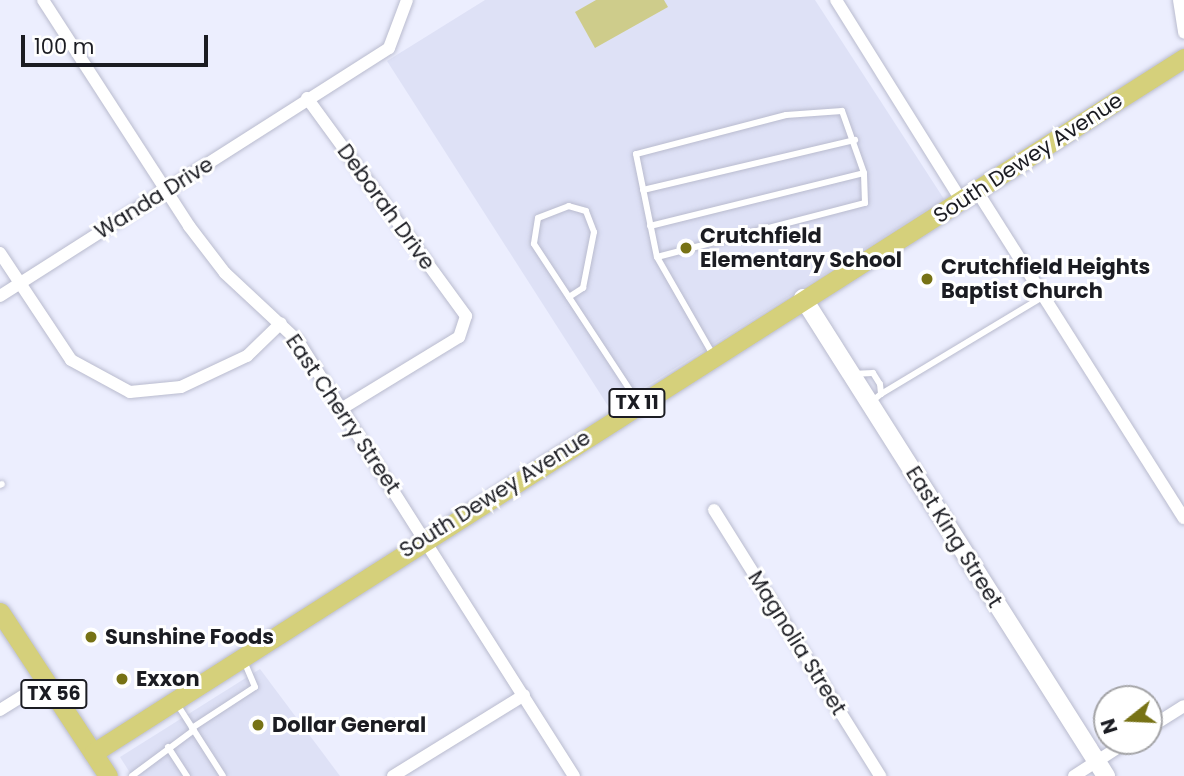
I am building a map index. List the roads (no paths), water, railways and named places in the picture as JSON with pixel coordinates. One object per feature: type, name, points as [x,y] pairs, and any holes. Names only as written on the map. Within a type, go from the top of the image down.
[{"type":"main road","name":"South Dewey Avenue","points":[[93,753],[424,538],[1184,58]]},
{"type":"main road","name":"TX 56","points":[[0,612],[108,776]]},
{"type":"street","name":"East Cherry Street","points":[[43,0],[167,191],[225,273],[281,323],[341,409],[574,776]]},
{"type":"street","name":"Wanda Drive","points":[[0,296],[389,48],[407,0]]},
{"type":"street","points":[[836,0],[969,196],[1044,296],[1184,518]]},
{"type":"street","points":[[1179,0],[1184,33]]},
{"type":"street","name":"Deborah Drive","points":[[307,98],[466,316],[459,337],[341,409]]},
{"type":"street","points":[[0,253],[71,360],[130,392],[181,387],[247,356],[281,323]]},
{"type":"street","name":"East King Street","points":[[803,298],[851,374],[875,399],[1101,768]]},
{"type":"street","name":"Magnolia Street","points":[[714,510],[880,776]]},
{"type":"street","points":[[0,710],[45,682]]},
{"type":"street","points":[[393,776],[524,695]]},
{"type":"street","points":[[1163,720],[1183,709]]},
{"type":"street","points":[[1074,776],[1101,768],[1114,755]]},
{"type":"lane","points":[[657,257],[865,203],[864,173],[855,140],[842,111],[786,115],[635,155],[657,257],[713,355]]},
{"type":"lane","points":[[643,190],[855,140]]},
{"type":"lane","points":[[650,226],[864,173]]},
{"type":"lane","points":[[569,297],[583,288],[593,222],[577,207],[544,212],[533,225],[534,244],[638,402]]},
{"type":"lane","points":[[875,399],[1044,296]]},
{"type":"lane","points":[[132,776],[168,747],[255,687],[242,657]]},
{"type":"lane","points":[[174,700],[223,776]]},
{"type":"lane","points":[[168,747],[187,776]]},
{"type":"lane","points":[[145,768],[151,776]]},
{"type":"place","name":"Crutchfield Elementary School","points":[[686,248]]},
{"type":"place","name":"Crutchfield Heights Baptist Church","points":[[927,279]]},
{"type":"place","name":"Sunshine Foods","points":[[91,637]]},
{"type":"place","name":"Exxon","points":[[122,679]]},
{"type":"place","name":"Dollar General","points":[[258,725]]}]
